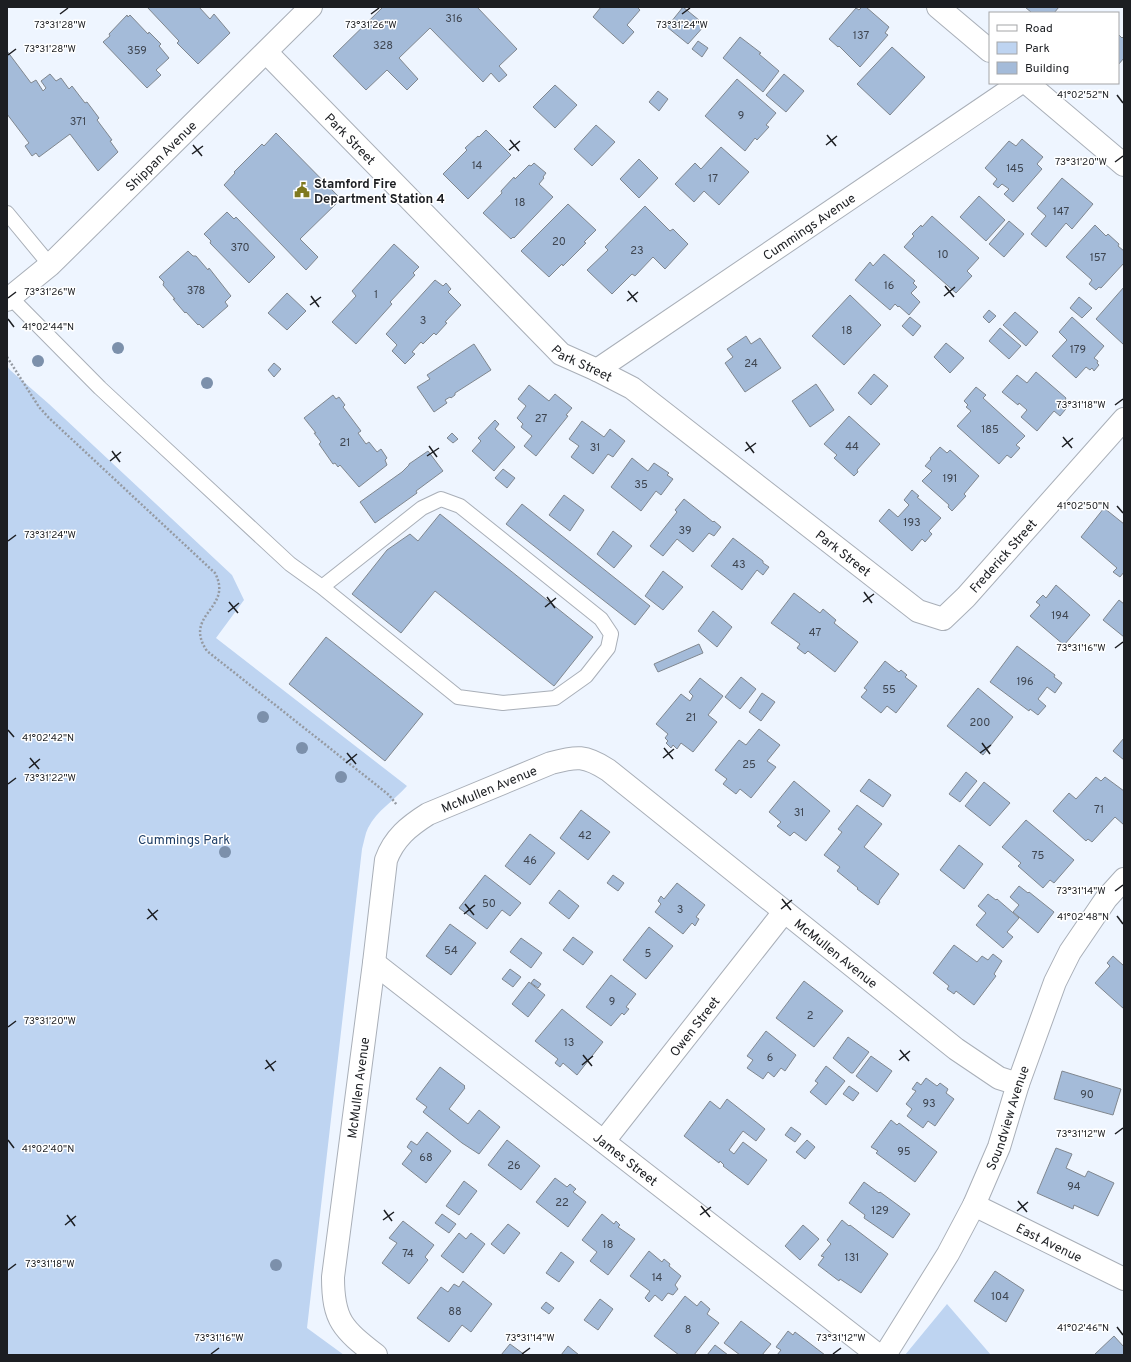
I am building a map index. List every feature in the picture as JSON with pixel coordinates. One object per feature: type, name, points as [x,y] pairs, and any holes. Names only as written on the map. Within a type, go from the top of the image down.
[{"type":"street","name":"Shippan Avenue","points":[[9,299],[50,265],[311,7]]},
{"type":"street","points":[[938,7],[989,50]]},
{"type":"street","name":"Park Street","points":[[266,52],[561,354],[598,370],[632,388],[918,611],[943,619]]},
{"type":"street","name":"Cummings Avenue","points":[[598,370],[1019,84]]},
{"type":"street","points":[[1028,84],[1124,165]]},
{"type":"street","name":"Frederick Street","points":[[943,619],[966,597],[1124,419]]},
{"type":"street","name":"McMullen Avenue","points":[[376,1355],[358,1341],[344,1327],[336,1312],[333,1297],[333,1277],[386,860],[390,849],[400,835],[428,814],[551,763],[567,758],[581,758],[594,761],[608,770],[956,1048],[999,1078],[1018,1084]]},
{"type":"street","name":"Soundview Avenue","points":[[885,1355],[948,1254],[974,1205],[999,1147],[1018,1084],[1055,982],[1070,952],[1106,899],[1124,879]]},
{"type":"street","name":"Owen Street","points":[[604,1141],[784,912]]},
{"type":"street","name":"James Street","points":[[374,963],[878,1355]]},
{"type":"street","name":"East Avenue","points":[[974,1205],[1124,1279]]},
{"type":"lane","points":[[7,212],[50,265]]},
{"type":"lane","points":[[9,299],[100,388],[290,564],[322,587],[458,697],[504,703],[555,698],[586,676],[608,648],[611,634],[601,619],[467,510],[441,499],[422,508],[322,587]]},
{"type":"path","points":[[7,357],[39,407],[49,418],[215,572],[220,582],[219,595],[213,606],[203,618],[199,629],[200,640],[207,651],[389,795],[413,824]]},
{"type":"green space","name":"Cummings Park","points":[[7,366],[232,575],[244,600],[216,638],[407,786],[376,816],[367,830],[362,849],[307,1328],[344,1355],[7,1355]]},
{"type":"green space","points":[[947,1304],[991,1355],[905,1355]]},
{"type":"building","points":[[147,7],[199,7],[210,19],[214,14],[230,33],[198,64],[177,43],[179,41]]},
{"type":"building","points":[[383,7],[477,7],[517,49],[499,66],[507,75],[499,82],[491,73],[483,82],[430,28],[399,58],[418,79],[407,90],[387,70],[366,90],[333,56]]},
{"type":"building","points":[[601,7],[637,7],[640,10],[627,25],[634,32],[623,44],[593,17]]},
{"type":"building","points":[[683,7],[705,25],[688,44],[667,27]]},
{"type":"building","points":[[862,7],[866,7],[889,27],[885,33],[888,35],[860,67],[839,46],[838,47],[829,39],[856,8],[859,10]]},
{"type":"building","points":[[1025,7],[1059,7],[1055,12],[1031,12]]},
{"type":"building","points":[[127,15],[128,17],[130,15],[148,34],[149,32],[161,44],[159,46],[169,58],[156,70],[161,75],[147,88],[103,42],[110,36],[109,34]]},
{"type":"building","points":[[1119,35],[1122,38],[1124,36],[1124,58],[1119,64]]},
{"type":"building","points":[[740,37],[761,53],[759,54],[779,71],[763,92],[723,58]]},
{"type":"building","points":[[698,41],[708,48],[702,57],[692,49]]},
{"type":"building","points":[[892,47],[925,77],[890,115],[857,84]]},
{"type":"building","points":[[7,51],[31,83],[36,80],[43,91],[46,88],[41,81],[50,74],[56,81],[61,78],[69,89],[72,86],[85,103],[87,102],[99,118],[97,120],[112,140],[110,141],[118,152],[98,171],[70,134],[39,157],[36,153],[32,156],[25,146],[29,143],[7,114]]},
{"type":"building","points":[[784,74],[804,91],[786,112],[766,95]]},
{"type":"building","points":[[737,79],[776,113],[766,125],[769,127],[757,140],[755,138],[745,151],[705,116]]},
{"type":"building","points":[[555,85],[577,105],[555,128],[533,107]]},
{"type":"building","points":[[658,91],[668,99],[659,111],[649,102]]},
{"type":"building","points":[[596,125],[615,142],[592,166],[574,149]]},
{"type":"building","points":[[486,130],[511,155],[468,199],[443,174],[467,150],[465,148]]},
{"type":"building","points":[[276,133],[341,199],[300,239],[318,257],[306,270],[224,185],[235,173],[234,172],[262,144],[264,146]]},
{"type":"building","points":[[1022,139],[1043,157],[1037,164],[1042,169],[1013,202],[1004,194],[1009,189],[1002,184],[998,188],[993,184],[997,179],[985,168],[1009,141],[1016,146]]},
{"type":"building","points":[[721,147],[749,172],[719,205],[704,191],[694,202],[675,184],[695,163],[701,169]]},
{"type":"building","points":[[639,159],[658,178],[639,198],[620,179]]},
{"type":"building","points":[[534,163],[546,173],[539,184],[553,197],[514,238],[513,237],[511,239],[483,213],[502,193],[501,191],[514,177],[515,179],[529,165],[531,166]]},
{"type":"building","points":[[1062,178],[1093,204],[1072,229],[1066,223],[1046,247],[1031,234],[1046,216],[1037,208]]},
{"type":"building","points":[[979,196],[1005,220],[986,241],[960,217]]},
{"type":"building","points":[[568,204],[596,230],[584,242],[586,243],[563,266],[562,264],[549,277],[521,251]]},
{"type":"building","points":[[645,206],[670,231],[673,229],[688,244],[665,269],[653,257],[635,276],[632,274],[612,294],[587,270],[608,250],[605,247]]},
{"type":"building","points":[[227,212],[234,219],[236,217],[275,257],[249,283],[210,243],[211,241],[204,234]]},
{"type":"building","points":[[932,216],[979,258],[967,271],[972,276],[956,293],[904,247],[914,236],[912,234],[921,225],[922,227]]},
{"type":"building","points":[[1009,221],[1024,234],[1004,257],[989,244]]},
{"type":"building","points":[[1095,225],[1106,236],[1108,234],[1124,251],[1124,263],[1101,288],[1099,287],[1096,290],[1089,284],[1092,280],[1066,257]]},
{"type":"building","points":[[394,244],[419,267],[413,273],[415,275],[390,302],[392,304],[356,344],[332,322],[356,296],[352,291]]},
{"type":"building","points":[[188,251],[193,256],[196,256],[208,270],[209,268],[231,296],[225,302],[228,306],[203,328],[199,324],[198,325],[186,312],[185,313],[173,299],[175,299],[163,285],[164,282],[159,277]]},
{"type":"building","points":[[884,254],[915,281],[913,283],[917,287],[911,293],[920,302],[909,315],[895,304],[890,310],[855,280],[870,262],[873,266]]},
{"type":"building","points":[[435,280],[443,286],[446,283],[451,289],[448,292],[461,305],[445,322],[447,323],[436,335],[434,333],[423,344],[421,342],[412,352],[415,354],[405,364],[392,351],[397,345],[386,334]]},
{"type":"building","points":[[1124,287],[1124,345],[1096,319]]},
{"type":"building","points":[[287,293],[306,311],[287,330],[268,313]]},
{"type":"building","points":[[850,295],[881,325],[844,365],[812,336]]},
{"type":"building","points":[[1079,297],[1092,308],[1082,318],[1070,308]]},
{"type":"building","points":[[989,310],[996,316],[989,323],[983,317]]},
{"type":"building","points":[[1015,312],[1038,332],[1026,346],[1003,325]]},
{"type":"building","points":[[910,317],[921,326],[913,336],[902,326]]},
{"type":"building","points":[[1072,317],[1104,346],[1094,358],[1098,361],[1097,363],[1099,365],[1094,371],[1092,368],[1090,370],[1086,367],[1076,378],[1052,356],[1067,340],[1059,332]]},
{"type":"building","points":[[1000,328],[1021,346],[1009,359],[989,341]]},
{"type":"building","points":[[746,336],[751,344],[760,338],[781,368],[745,392],[725,363],[733,357],[727,349]]},
{"type":"building","points":[[946,343],[964,358],[950,373],[934,357]]},
{"type":"building","points":[[474,344],[491,370],[455,393],[455,395],[451,398],[450,397],[445,400],[447,403],[434,412],[417,387],[430,379],[427,375]]},
{"type":"building","points":[[274,363],[281,369],[274,377],[268,370]]},
{"type":"building","points":[[1036,372],[1066,398],[1065,400],[1070,404],[1060,416],[1054,411],[1037,431],[1021,417],[1027,410],[1019,403],[1018,405],[1002,392],[1017,375],[1027,383]]},
{"type":"building","points":[[874,374],[888,386],[871,405],[858,393]]},
{"type":"building","points":[[816,384],[834,410],[810,427],[792,401]]},
{"type":"building","points":[[529,385],[549,401],[555,394],[572,408],[566,415],[568,416],[536,456],[524,446],[532,436],[521,427],[523,424],[517,418],[526,406],[518,399]]},
{"type":"building","points":[[976,387],[986,395],[983,398],[1025,436],[1016,445],[1020,448],[1011,458],[1007,455],[999,464],[957,426],[971,411],[966,407],[968,405],[964,401]]},
{"type":"building","points":[[333,395],[336,399],[339,397],[345,405],[343,407],[361,431],[358,433],[366,444],[369,442],[377,452],[381,449],[387,458],[385,460],[387,465],[359,487],[340,465],[338,467],[335,463],[333,464],[319,444],[321,442],[314,433],[316,433],[304,418]]},
{"type":"building","points":[[849,416],[880,444],[857,470],[858,472],[854,476],[834,458],[837,455],[824,444]]},
{"type":"building","points":[[495,420],[499,424],[495,429],[515,447],[494,471],[472,451],[481,441],[478,438]]},
{"type":"building","points":[[582,421],[604,437],[610,429],[625,441],[613,457],[608,454],[593,474],[571,457],[579,446],[569,439]]},
{"type":"building","points":[[452,433],[458,439],[453,443],[447,438]]},
{"type":"building","points":[[940,447],[947,453],[950,450],[979,476],[964,494],[966,496],[952,511],[948,507],[949,505],[922,481],[932,471],[925,466]]},
{"type":"building","points":[[428,451],[443,471],[416,491],[417,493],[375,523],[360,502]]},
{"type":"building","points":[[632,458],[648,471],[654,463],[669,473],[667,475],[673,479],[661,495],[656,491],[641,511],[611,487]]},
{"type":"building","points":[[503,469],[515,478],[507,488],[495,478]]},
{"type":"building","points":[[912,490],[919,496],[917,497],[941,518],[929,531],[932,534],[925,542],[922,539],[912,551],[879,521],[889,509],[898,517],[909,505],[904,500]]},
{"type":"building","points":[[564,495],[584,510],[570,531],[549,515]]},
{"type":"building","points":[[684,499],[721,527],[714,536],[709,533],[693,552],[677,539],[663,556],[650,546],[677,512],[675,510]]},
{"type":"building","points":[[522,504],[650,606],[635,625],[506,524]]},
{"type":"building","points":[[1104,508],[1124,524],[1124,572],[1120,577],[1113,572],[1117,568],[1081,537]]},
{"type":"building","points":[[440,514],[593,637],[554,686],[435,591],[401,633],[352,594],[387,550],[410,534],[418,541]]},
{"type":"building","points":[[613,531],[632,546],[614,568],[597,554]]},
{"type":"building","points":[[733,538],[769,567],[763,575],[757,570],[742,590],[711,566]]},
{"type":"building","points":[[663,571],[683,587],[663,610],[645,596]]},
{"type":"building","points":[[1056,585],[1090,615],[1064,645],[1030,616],[1040,605],[1036,602],[1043,595],[1046,598]]},
{"type":"building","points":[[794,593],[820,613],[823,609],[836,620],[834,623],[858,642],[835,672],[808,651],[805,654],[797,648],[800,644],[771,623]]},
{"type":"building","points":[[1119,600],[1124,604],[1124,637],[1103,620]]},
{"type":"building","points":[[713,611],[732,627],[717,647],[698,631]]},
{"type":"building","points":[[326,637],[423,714],[385,761],[289,684]]},
{"type":"building","points":[[699,644],[703,653],[658,672],[654,664]]},
{"type":"building","points":[[1017,646],[1055,675],[1054,677],[1062,683],[1055,693],[1047,687],[1038,699],[1046,706],[1038,715],[1030,709],[1029,711],[990,682]]},
{"type":"building","points":[[885,661],[899,672],[901,670],[907,675],[905,677],[917,686],[896,713],[887,706],[881,713],[861,697],[867,690],[864,688]]},
{"type":"building","points":[[741,677],[756,689],[740,709],[725,697]]},
{"type":"building","points":[[700,678],[723,696],[708,715],[717,722],[693,752],[681,743],[677,749],[673,745],[671,748],[666,743],[668,741],[665,738],[668,734],[656,724],[681,694],[690,701],[693,696],[689,692]]},
{"type":"building","points":[[978,688],[1013,717],[983,755],[947,726]]},
{"type":"building","points":[[762,693],[775,702],[761,721],[749,712]]},
{"type":"building","points":[[759,729],[780,745],[767,761],[776,767],[751,798],[740,789],[736,794],[723,784],[727,779],[715,770],[739,740],[746,745]]},
{"type":"building","points":[[1124,738],[1124,760],[1113,751]]},
{"type":"building","points":[[966,772],[977,781],[960,802],[949,794]]},
{"type":"building","points":[[1096,777],[1101,781],[1105,777],[1124,791],[1124,825],[1115,817],[1092,842],[1088,839],[1086,841],[1053,811],[1069,793],[1076,799]]},
{"type":"building","points":[[869,779],[891,795],[883,807],[860,791]]},
{"type":"building","points":[[794,781],[830,811],[806,841],[794,832],[790,836],[777,826],[781,822],[769,812]]},
{"type":"building","points":[[984,782],[1010,803],[990,826],[965,806]]},
{"type":"building","points":[[857,805],[882,824],[864,847],[899,874],[879,901],[880,902],[878,905],[837,871],[840,867],[824,855],[842,832],[838,829]]},
{"type":"building","points":[[581,810],[610,832],[588,860],[560,838]]},
{"type":"building","points":[[1026,820],[1074,860],[1054,883],[1050,880],[1043,888],[1018,866],[1021,863],[1002,847]]},
{"type":"building","points":[[530,834],[555,853],[530,885],[505,866]]},
{"type":"building","points":[[959,845],[983,864],[964,889],[940,870]]},
{"type":"building","points":[[485,875],[521,903],[510,916],[502,910],[487,929],[459,908]]},
{"type":"building","points":[[613,875],[624,883],[618,891],[607,883]]},
{"type":"building","points":[[677,883],[705,905],[696,917],[699,919],[695,926],[692,923],[683,934],[655,912],[661,904],[658,901],[661,896],[664,899]]},
{"type":"building","points":[[1019,886],[1054,912],[1038,933],[1013,912],[1019,905],[1010,897]]},
{"type":"building","points":[[559,890],[579,906],[569,919],[549,903]]},
{"type":"building","points":[[988,894],[996,900],[997,899],[1019,918],[1007,932],[1013,937],[1003,948],[976,925],[986,913],[978,906]]},
{"type":"building","points":[[450,924],[476,943],[451,975],[426,956]]},
{"type":"building","points":[[649,927],[673,946],[646,979],[623,960]]},
{"type":"building","points":[[573,937],[593,952],[583,965],[563,950]]},
{"type":"building","points":[[521,938],[542,953],[531,968],[510,952]]},
{"type":"building","points":[[954,945],[977,962],[982,956],[988,960],[993,954],[1002,961],[994,974],[996,976],[974,1005],[956,991],[954,994],[947,989],[949,986],[933,973]]},
{"type":"building","points":[[1113,956],[1124,966],[1124,1009],[1095,983],[1110,966],[1107,963]]},
{"type":"building","points":[[510,969],[521,977],[513,987],[502,979]]},
{"type":"building","points":[[611,975],[636,994],[626,1007],[629,1009],[624,1015],[622,1013],[611,1026],[586,1007]]},
{"type":"building","points":[[534,979],[541,984],[538,988],[531,983]]},
{"type":"building","points":[[804,981],[843,1011],[814,1047],[776,1018]]},
{"type":"building","points":[[529,982],[545,995],[528,1017],[512,1004]]},
{"type":"building","points":[[562,1009],[603,1042],[577,1075],[563,1063],[560,1067],[555,1063],[558,1059],[535,1041]]},
{"type":"building","points":[[766,1031],[796,1055],[785,1071],[781,1068],[774,1077],[768,1072],[763,1079],[747,1068],[753,1060],[747,1056]]},
{"type":"building","points":[[848,1037],[869,1052],[853,1073],[833,1058]]},
{"type":"building","points":[[871,1056],[892,1071],[877,1092],[856,1076]]},
{"type":"building","points":[[826,1066],[845,1081],[826,1105],[810,1092],[818,1083],[815,1081]]},
{"type":"building","points":[[440,1067],[465,1086],[449,1109],[468,1124],[479,1110],[500,1127],[479,1154],[462,1143],[423,1112],[427,1107],[416,1099]]},
{"type":"building","points":[[1062,1071],[1121,1089],[1113,1115],[1054,1099]]},
{"type":"building","points":[[926,1078],[937,1086],[940,1083],[948,1089],[946,1093],[954,1099],[935,1126],[928,1121],[923,1128],[907,1116],[912,1109],[906,1104],[916,1091],[912,1089],[917,1082],[921,1085]]},
{"type":"building","points":[[849,1086],[859,1093],[853,1101],[843,1094]]},
{"type":"building","points":[[727,1099],[765,1129],[756,1141],[743,1131],[729,1150],[734,1154],[743,1142],[767,1160],[748,1185],[723,1166],[724,1165],[720,1161],[719,1163],[684,1136],[710,1101],[720,1109]]},
{"type":"building","points":[[891,1120],[897,1125],[899,1123],[937,1152],[915,1182],[876,1153],[878,1151],[871,1147]]},
{"type":"building","points":[[791,1127],[801,1134],[795,1142],[785,1135]]},
{"type":"building","points":[[427,1132],[451,1151],[426,1183],[402,1164],[412,1151],[407,1147],[411,1141],[417,1145]]},
{"type":"building","points":[[507,1140],[540,1166],[521,1190],[488,1165]]},
{"type":"building","points":[[807,1140],[815,1147],[805,1159],[796,1152]]},
{"type":"building","points":[[1056,1148],[1072,1154],[1066,1168],[1085,1177],[1088,1171],[1114,1183],[1098,1216],[1074,1205],[1073,1209],[1037,1193]]},
{"type":"building","points":[[555,1178],[567,1187],[570,1184],[576,1189],[573,1192],[586,1202],[568,1227],[536,1202]]},
{"type":"building","points":[[464,1181],[477,1191],[459,1215],[446,1206]]},
{"type":"building","points":[[864,1182],[910,1214],[893,1238],[864,1218],[865,1215],[849,1203]]},
{"type":"building","points":[[442,1214],[456,1224],[449,1233],[435,1223]]},
{"type":"building","points":[[602,1214],[614,1224],[616,1221],[620,1225],[618,1227],[635,1239],[608,1275],[590,1261],[597,1252],[582,1240]]},
{"type":"building","points":[[842,1220],[888,1254],[861,1293],[840,1279],[839,1281],[818,1265],[824,1257],[821,1256],[831,1244],[827,1240]]},
{"type":"building","points":[[403,1221],[434,1245],[425,1257],[428,1260],[409,1284],[382,1263],[397,1243],[389,1238]]},
{"type":"building","points":[[508,1224],[520,1233],[504,1254],[491,1244]]},
{"type":"building","points":[[803,1225],[819,1239],[800,1260],[785,1246]]},
{"type":"building","points":[[459,1233],[466,1239],[471,1233],[485,1244],[463,1273],[441,1256]]},
{"type":"building","points":[[649,1251],[662,1262],[664,1259],[670,1264],[669,1266],[681,1276],[675,1285],[678,1289],[673,1295],[668,1293],[662,1301],[655,1295],[649,1302],[645,1298],[650,1291],[630,1276]]},
{"type":"building","points":[[561,1252],[574,1262],[559,1282],[546,1273]]},
{"type":"building","points":[[995,1271],[1024,1290],[1006,1322],[974,1301]]},
{"type":"building","points":[[463,1281],[492,1304],[471,1332],[462,1325],[449,1342],[417,1318],[441,1287],[448,1292],[454,1284],[459,1287]]},
{"type":"building","points":[[685,1296],[697,1306],[701,1301],[710,1309],[707,1314],[719,1323],[694,1355],[679,1355],[654,1336]]},
{"type":"building","points":[[600,1299],[613,1309],[598,1330],[584,1320]]},
{"type":"building","points":[[546,1302],[554,1308],[549,1314],[541,1308]]},
{"type":"building","points":[[741,1321],[771,1344],[762,1355],[740,1355],[724,1343]]},
{"type":"building","points":[[788,1331],[793,1335],[795,1332],[825,1355],[777,1355],[781,1350],[776,1347]]},
{"type":"building","points":[[1114,1336],[1124,1347],[1124,1355],[1094,1355]]},
{"type":"building","points":[[510,1344],[525,1355],[501,1355]]},
{"type":"building","points":[[715,1345],[728,1355],[707,1355]]},
{"type":"building","points":[[568,1346],[579,1355],[561,1355]]},
{"type":"place","name":"Stamford Fire Department Station 4","points":[[302,190]]}]
